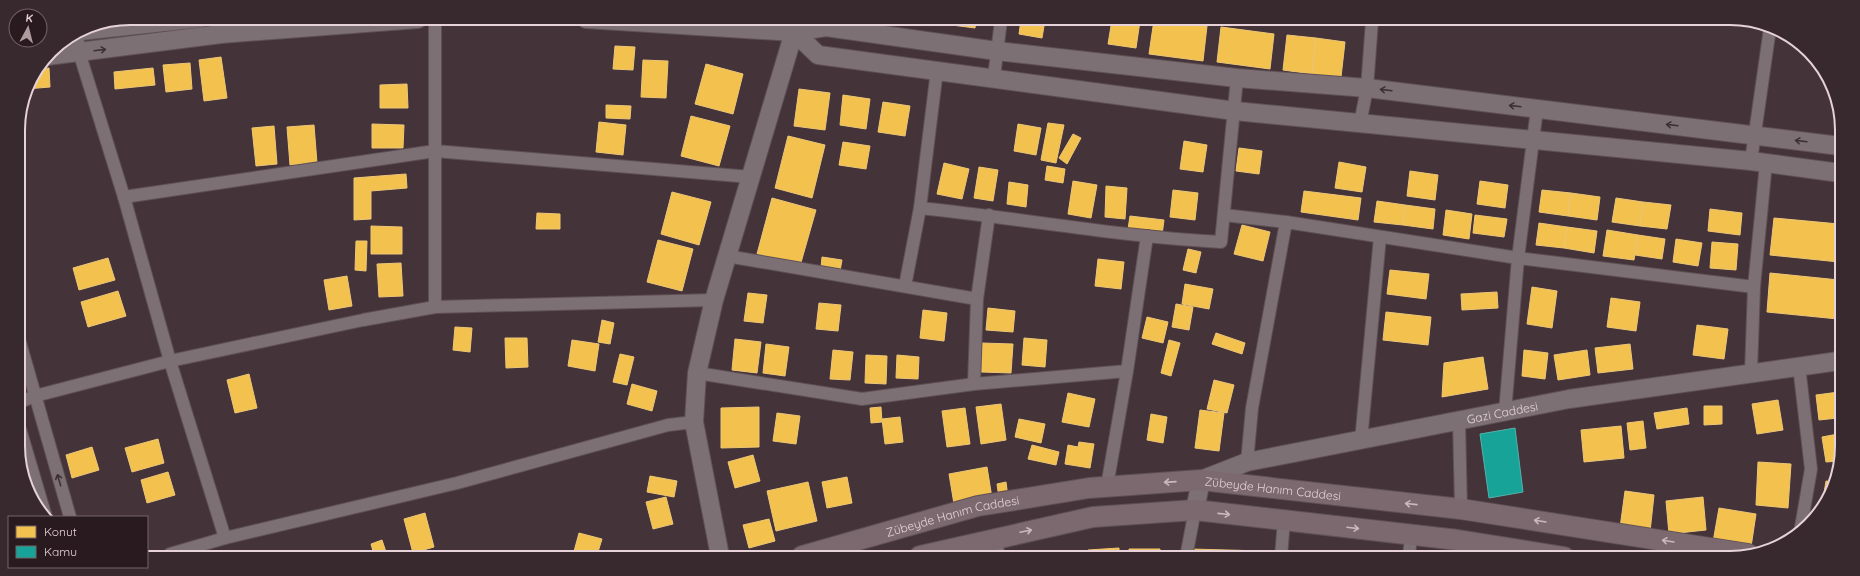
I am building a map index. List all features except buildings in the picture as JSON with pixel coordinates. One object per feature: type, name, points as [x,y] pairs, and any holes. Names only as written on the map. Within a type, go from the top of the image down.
[{"type":"main road","name":"Zübeyde Hanım Caddesi","points":[[820,551],[978,506],[1089,488],[1201,480],[1461,509],[1729,551]]},
{"type":"main road","points":[[963,551],[997,547],[1093,517],[1195,510],[1458,540],[1523,551]]},
{"type":"street","points":[[106,28],[136,25]]},
{"type":"street","points":[[57,55],[221,34],[339,25]]},
{"type":"street","points":[[435,25],[435,308]]},
{"type":"street","points":[[768,25],[826,27],[997,51],[1237,78],[1367,88],[1835,145]]},
{"type":"street","points":[[994,77],[1000,25]]},
{"type":"street","points":[[1360,124],[1367,88],[1372,25]]},
{"type":"street","points":[[796,26],[818,55],[994,77],[1235,111],[1759,162],[1835,172]]},
{"type":"street","points":[[719,551],[694,422],[697,373],[714,300],[796,26]]},
{"type":"street","points":[[1751,372],[1759,162],[1756,136],[1769,33]]},
{"type":"street","points":[[78,39],[79,52],[124,197],[170,361],[225,538]]},
{"type":"street","points":[[905,286],[920,208],[937,70]]},
{"type":"street","points":[[920,208],[989,215],[1147,236],[1221,242],[1235,111],[1237,78]]},
{"type":"street","points":[[1505,412],[1518,258],[1537,109]]},
{"type":"street","points":[[124,197],[436,151],[751,177]]},
{"type":"street","points":[[1224,214],[1286,222],[1518,258],[1754,287]]},
{"type":"street","points":[[974,384],[977,299],[989,215]]},
{"type":"street","points":[[1247,462],[1252,408],[1286,222]]},
{"type":"street","points":[[1107,486],[1127,371],[1147,236]]},
{"type":"street","points":[[1361,441],[1380,237]]},
{"type":"street","points":[[727,256],[977,299]]},
{"type":"street","points":[[25,400],[35,396],[170,361],[363,320],[435,308],[714,300]]},
{"type":"street","points":[[25,360],[70,516]]},
{"type":"street","name":"Gazi Caddesi","points":[[1201,480],[1247,462],[1361,441],[1459,420],[1570,399],[1751,372],[1835,362]]},
{"type":"street","points":[[1799,366],[1811,469],[1802,522]]},
{"type":"street","points":[[697,373],[862,399],[974,384],[1127,371]]},
{"type":"street","points":[[1459,420],[1461,509]]},
{"type":"street","points":[[180,551],[225,538],[457,483],[668,425],[694,422]]},
{"type":"street","points":[[25,446],[41,501]]},
{"type":"street","points":[[1187,551],[1201,480]]},
{"type":"street","points":[[1281,551],[1284,520]]},
{"type":"street","points":[[1410,551],[1411,535]]}]
